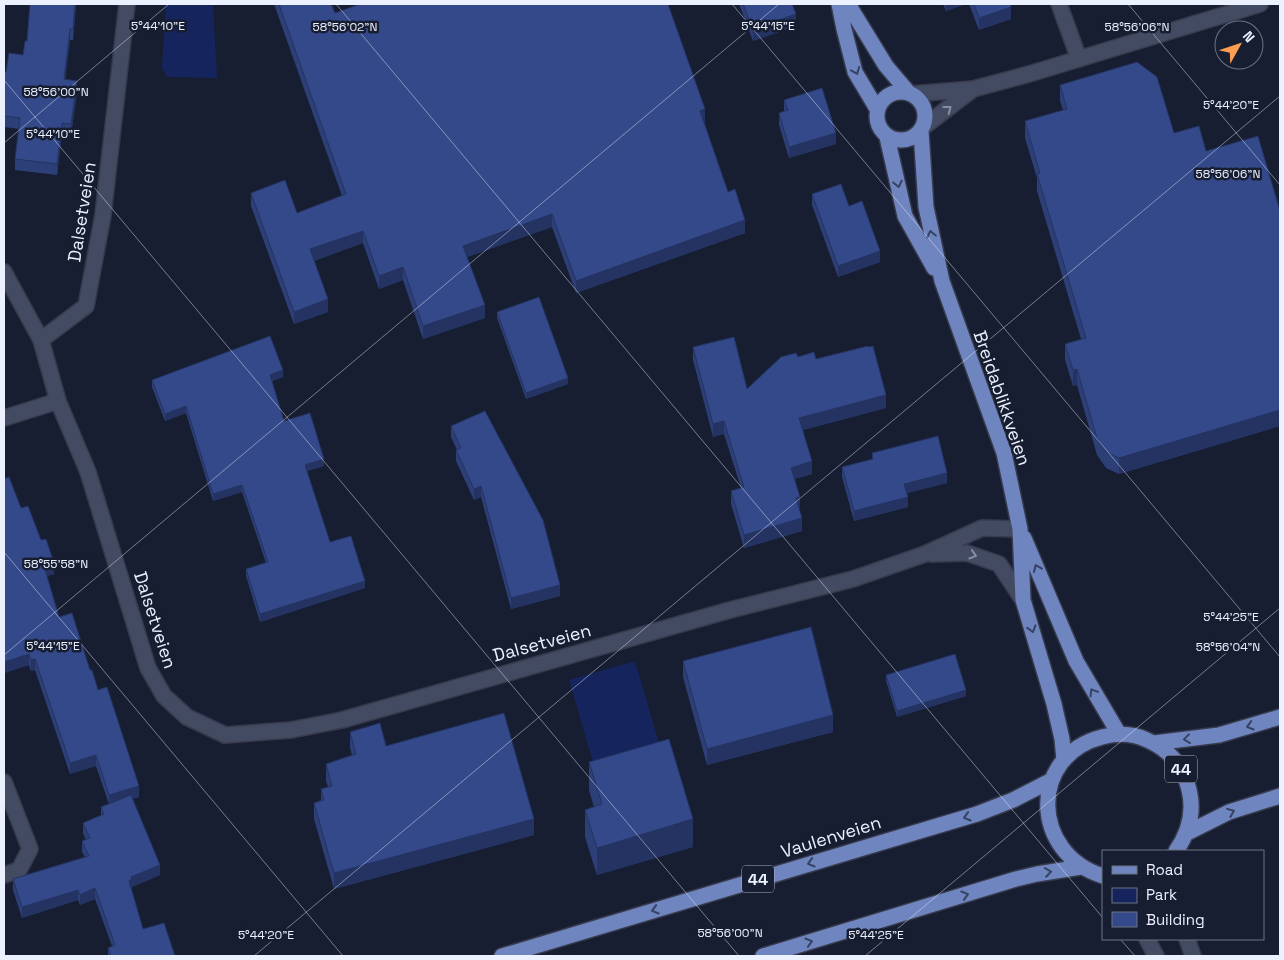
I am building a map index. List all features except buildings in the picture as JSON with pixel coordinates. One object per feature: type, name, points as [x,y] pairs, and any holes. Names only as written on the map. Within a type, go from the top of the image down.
[{"type":"main road","points":[[839,4],[855,72],[877,109],[878,125],[888,137],[899,141],[911,139],[922,129],[925,116],[921,103],[910,94],[886,66],[848,4]]},
{"type":"main road","points":[[877,109],[884,98],[896,92],[910,94]]},
{"type":"main road","name":"Breidablikkveien","points":[[922,129],[926,207],[942,281],[1004,453],[1020,530],[1023,600],[1056,711],[1064,760]]},
{"type":"main road","name":"Breidablikkveien","points":[[888,137],[904,216],[942,281]]},
{"type":"main road","name":"Breidablikkveien","points":[[1020,530],[1076,661],[1119,734]]},
{"type":"main road","name":"44","points":[[1154,743],[1219,735],[1280,717]]},
{"type":"main road","name":"44","points":[[1102,876],[1081,868],[1068,857],[1058,844],[1051,829],[1048,804],[1052,780],[1064,760],[1088,741],[1119,734],[1131,735],[1154,743],[1176,760],[1188,784],[1192,800],[1191,817],[1187,833],[1177,850]]},
{"type":"main road","name":"Vaulenveien","points":[[502,956],[977,814],[1013,800],[1052,780]]},
{"type":"main road","points":[[1187,833],[1229,812],[1280,796]]},
{"type":"main road","name":"44","points":[[763,956],[1016,879],[1081,868]]},
{"type":"street","name":"Dalsetveien","points":[[127,4],[103,216],[86,306],[41,340],[58,401],[88,472],[148,668],[164,696],[187,717],[225,735],[291,730],[342,720],[730,610],[854,579],[925,554],[982,528],[1020,530]]},
{"type":"street","points":[[1059,4],[1079,59]]},
{"type":"street","points":[[910,94],[973,89],[1260,4]]},
{"type":"street","points":[[922,129],[973,89]]},
{"type":"street","points":[[4,272],[41,340]]},
{"type":"street","points":[[4,418],[58,401]]},
{"type":"street","name":"Dalsetveien","points":[[925,554],[967,553],[999,564],[1023,600]]},
{"type":"street","points":[[4,782],[30,849],[19,870],[4,875]]},
{"type":"street","points":[[1147,940],[1156,956]]},
{"type":"street","points":[[1187,940],[1193,956]]},
{"type":"green space","points":[[166,4],[213,4],[217,78],[167,77],[162,68]]},
{"type":"green space","points":[[635,661],[661,750],[595,769],[569,680]]}]
